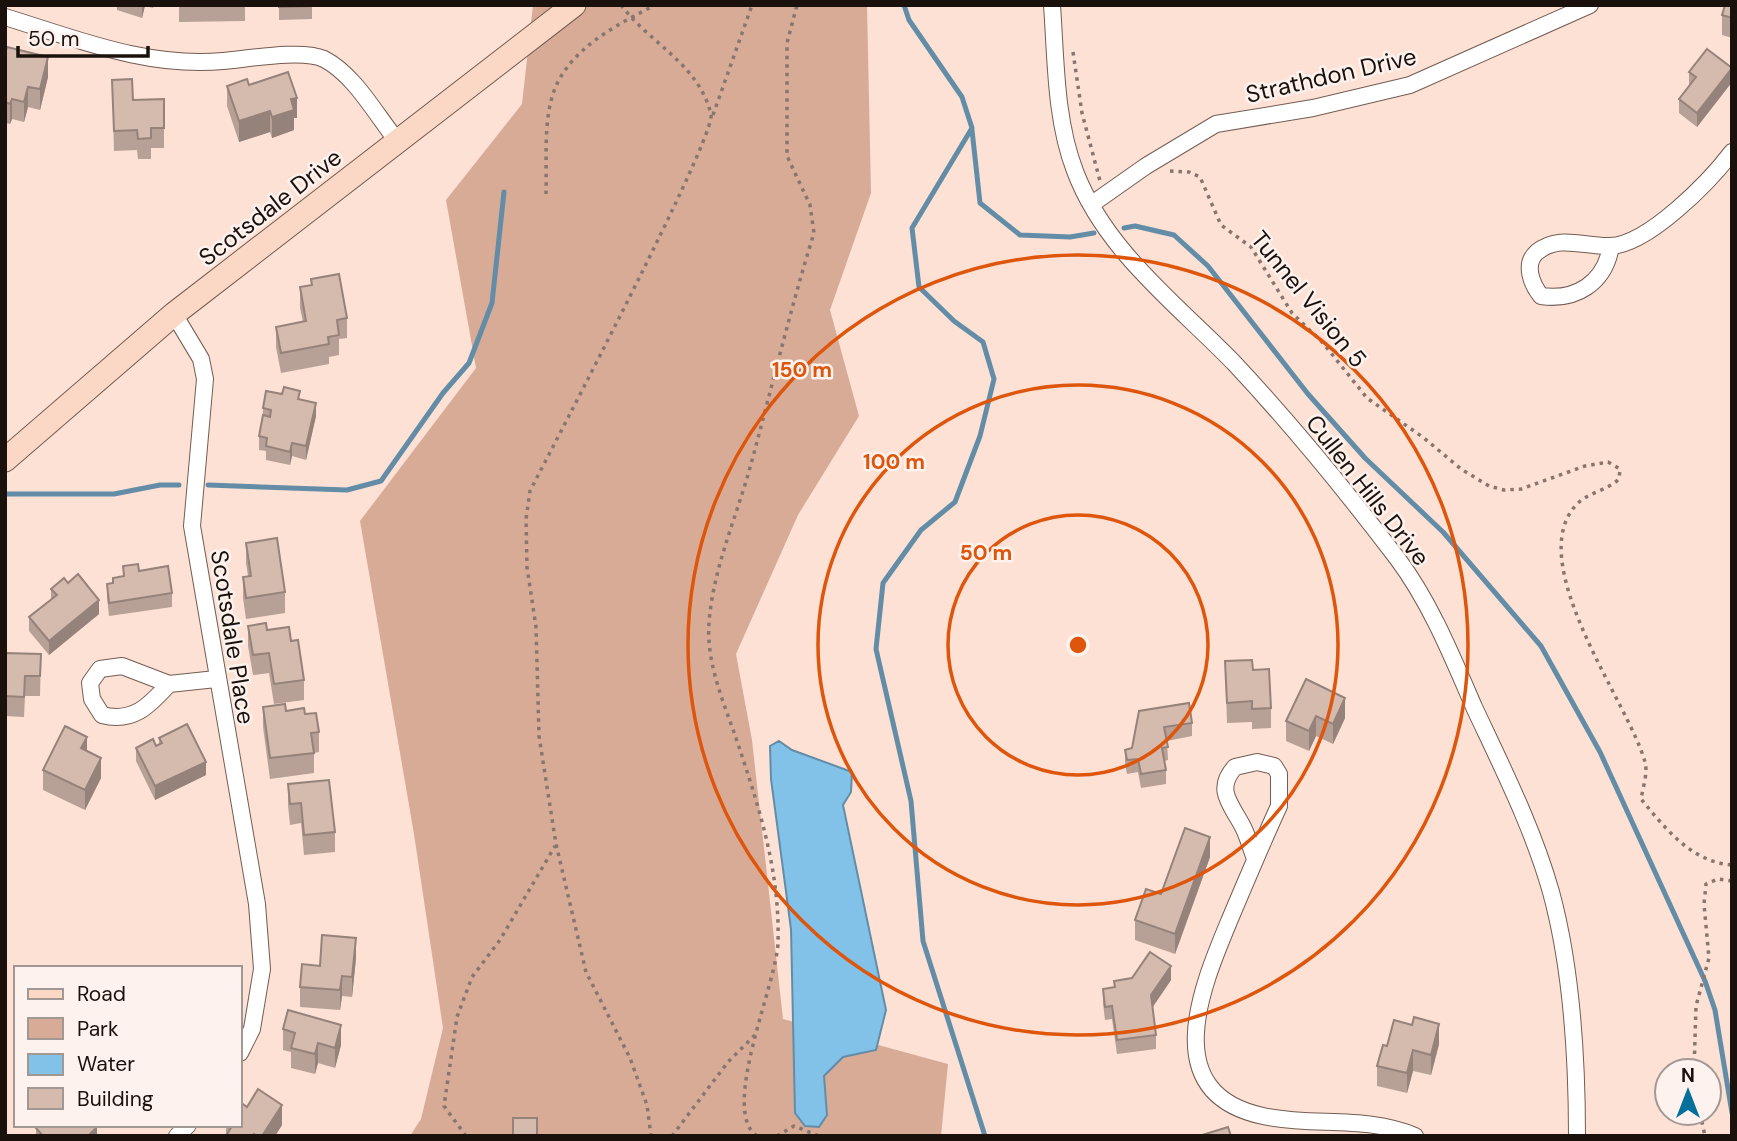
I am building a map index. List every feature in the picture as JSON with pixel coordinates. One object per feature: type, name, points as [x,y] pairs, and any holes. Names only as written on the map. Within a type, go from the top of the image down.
[{"type":"street","name":"Scotsdale Drive","points":[[5,460],[174,314],[574,5]]},
{"type":"street","name":"Cullen Hills Drive","points":[[1052,5],[1060,116],[1075,172],[1092,204],[1139,271],[1235,365],[1296,432],[1399,560],[1443,636],[1513,793],[1551,892],[1572,1029],[1577,1136]]},
{"type":"street","name":"Strathdon Drive","points":[[1092,204],[1146,166],[1216,124],[1313,108],[1410,85],[1590,5]]},
{"type":"street","points":[[5,17],[131,56],[176,63],[260,57],[320,57],[340,69],[398,142]]},
{"type":"street","points":[[1611,246],[1609,261],[1598,278],[1572,296],[1541,296],[1533,286],[1530,265],[1533,255],[1545,246],[1585,242],[1611,246],[1643,233],[1684,205],[1717,172],[1732,152]]},
{"type":"street","name":"Scotsdale Place","points":[[174,314],[201,359],[205,379],[192,526],[216,679],[257,904],[261,973],[252,1029],[242,1049]]},
{"type":"street","points":[[169,684],[154,701],[137,713],[119,719],[102,715],[92,699],[90,684],[100,669],[122,666],[169,684],[216,679]]},
{"type":"street","points":[[1255,859],[1244,829],[1225,799],[1224,785],[1236,767],[1257,762],[1274,766],[1279,774],[1279,806],[1203,986],[1195,1036],[1198,1061],[1204,1077],[1214,1093],[1234,1107],[1262,1116],[1388,1126],[1415,1136]]},
{"type":"path","points":[[621,5],[631,18],[675,56],[699,83],[713,117]]},
{"type":"path","points":[[546,194],[553,92],[571,60],[631,18],[655,5]]},
{"type":"path","points":[[651,1136],[648,1105],[629,1058],[586,972],[556,845],[539,736],[536,627],[527,567],[526,519],[530,491],[702,148],[752,5]]},
{"type":"path","points":[[757,1136],[752,1133],[746,1115],[746,1086],[755,1034],[779,944],[773,874],[768,836],[712,665],[709,623],[730,528],[814,233],[810,205],[788,156],[787,43],[797,5]]},
{"type":"path","points":[[1070,41],[1082,113],[1101,184]]},
{"type":"path","name":"Tunnel Vision 5","points":[[1162,173],[1189,172],[1200,177],[1221,225],[1251,247],[1292,313],[1323,343],[1367,398],[1461,469],[1489,486],[1504,490],[1521,489],[1585,466],[1608,462],[1620,469],[1619,479],[1578,503],[1566,524],[1560,552],[1588,647],[1646,764],[1641,799],[1672,838],[1699,854],[1732,865]]},
{"type":"path","points":[[466,1136],[444,1106],[457,1017],[472,977],[500,940],[556,845]]},
{"type":"path","points":[[1694,1057],[1696,1006],[1709,958],[1704,904],[1706,884],[1718,879],[1732,881]]},
{"type":"path","points":[[672,1136],[728,1062],[755,1034]]},
{"type":"path","points":[[777,1136],[794,1126],[819,1136]]},
{"type":"green space","points":[[533,5],[867,5],[871,193],[830,310],[859,416],[798,515],[736,654],[752,740],[783,1019],[948,1064],[941,1136],[410,1136],[421,1119],[443,1028],[414,834],[360,521],[476,368],[446,200],[522,104]]},
{"type":"water","points":[[779,741],[792,750],[852,772],[851,792],[843,805],[886,1010],[876,1050],[843,1057],[824,1076],[827,1115],[819,1127],[805,1126],[795,1113],[791,929],[771,779],[770,746]]},
{"type":"building","points":[[312,5],[312,6],[279,7]]},
{"type":"building","points":[[1725,5],[1732,5],[1732,18],[1722,15]]},
{"type":"building","points":[[7,47],[48,57],[40,89],[28,87],[24,102],[12,99],[10,104],[5,102]]},
{"type":"building","points":[[1707,49],[1732,68],[1697,113],[1679,99],[1696,77],[1689,72]]},
{"type":"building","points":[[288,72],[297,98],[291,99],[294,110],[272,117],[270,111],[239,121],[227,86],[247,79],[249,85]]},
{"type":"building","points":[[132,79],[133,100],[164,99],[164,128],[151,128],[151,138],[138,139],[137,130],[114,131],[112,80]]},
{"type":"building","points":[[339,274],[347,318],[337,320],[339,335],[328,337],[329,344],[281,353],[276,327],[306,321],[300,287],[312,285],[311,279]]},
{"type":"building","points":[[284,387],[300,391],[298,399],[316,403],[306,446],[292,443],[290,452],[266,446],[267,438],[259,436],[263,415],[270,417],[271,410],[263,408],[266,391],[282,394]]},
{"type":"building","points":[[277,538],[285,592],[246,598],[243,577],[251,576],[246,543]]},
{"type":"building","points":[[138,564],[139,571],[168,566],[172,593],[109,603],[107,584],[113,583],[113,578],[124,576],[123,566]]},
{"type":"building","points":[[78,574],[99,600],[49,641],[29,617],[57,595],[51,589],[64,578],[68,583]]},
{"type":"building","points":[[266,623],[267,630],[289,627],[291,641],[298,640],[304,680],[274,684],[269,653],[253,655],[248,626]]},
{"type":"building","points":[[5,653],[41,654],[40,676],[25,676],[24,697],[5,696]]},
{"type":"building","points":[[1252,660],[1253,670],[1269,669],[1271,708],[1252,709],[1252,701],[1227,703],[1225,661]]},
{"type":"building","points":[[1306,679],[1345,698],[1333,724],[1316,716],[1309,731],[1286,721]]},
{"type":"building","points":[[1189,703],[1192,723],[1164,727],[1168,747],[1162,748],[1166,770],[1141,774],[1138,759],[1127,760],[1125,750],[1132,748],[1139,711]]},
{"type":"building","points":[[285,704],[286,711],[304,708],[305,714],[316,713],[319,732],[311,733],[314,753],[270,758],[263,707]]},
{"type":"building","points":[[187,724],[206,762],[155,786],[136,748],[153,739],[156,746],[162,743],[159,738]]},
{"type":"building","points":[[65,726],[87,737],[81,748],[101,758],[85,790],[43,770]]},
{"type":"building","points":[[329,780],[335,832],[304,835],[301,803],[290,804],[288,784]]},
{"type":"building","points":[[1185,828],[1210,837],[1175,934],[1135,920],[1146,889],[1161,894]]},
{"type":"building","points":[[322,935],[356,938],[352,977],[342,976],[340,990],[300,987],[302,964],[320,966]]},
{"type":"building","points":[[1150,952],[1171,966],[1151,995],[1156,1035],[1117,1040],[1112,1006],[1105,1007],[1103,989],[1115,987],[1114,981],[1132,978]]},
{"type":"building","points":[[288,1010],[341,1025],[335,1048],[318,1043],[315,1054],[291,1048],[295,1033],[283,1029]]},
{"type":"building","points":[[1414,1017],[1439,1024],[1431,1055],[1413,1050],[1407,1073],[1377,1066],[1383,1045],[1387,1046],[1394,1020],[1412,1025]]},
{"type":"building","points":[[258,1089],[282,1105],[262,1136],[226,1136],[231,1127],[242,1127],[242,1103],[247,1107]]},
{"type":"building","points":[[513,1118],[537,1118],[537,1136],[513,1136]]},
{"type":"building","points":[[97,1127],[88,1136],[43,1136],[36,1128]]},
{"type":"building","points":[[1228,1127],[1231,1136],[1199,1136]]},
{"type":"waterway","points":[[904,5],[909,20],[962,97],[972,128],[912,228],[919,287],[954,321],[983,342],[994,379],[980,436],[955,502],[921,530],[883,583],[876,649],[911,801],[923,941],[985,1136]]},
{"type":"waterway","points":[[972,130],[980,203],[1020,235],[1070,237],[1094,233]]},
{"type":"waterway","points":[[208,485],[347,490],[381,481],[443,393],[469,363],[492,303],[504,192]]},
{"type":"waterway","points":[[1124,228],[1135,226],[1174,235],[1208,266],[1308,394],[1365,458],[1443,532],[1541,646],[1600,752],[1705,981],[1715,1010],[1732,1113]]},
{"type":"waterway","points":[[5,494],[114,494],[160,485],[179,485]]}]
